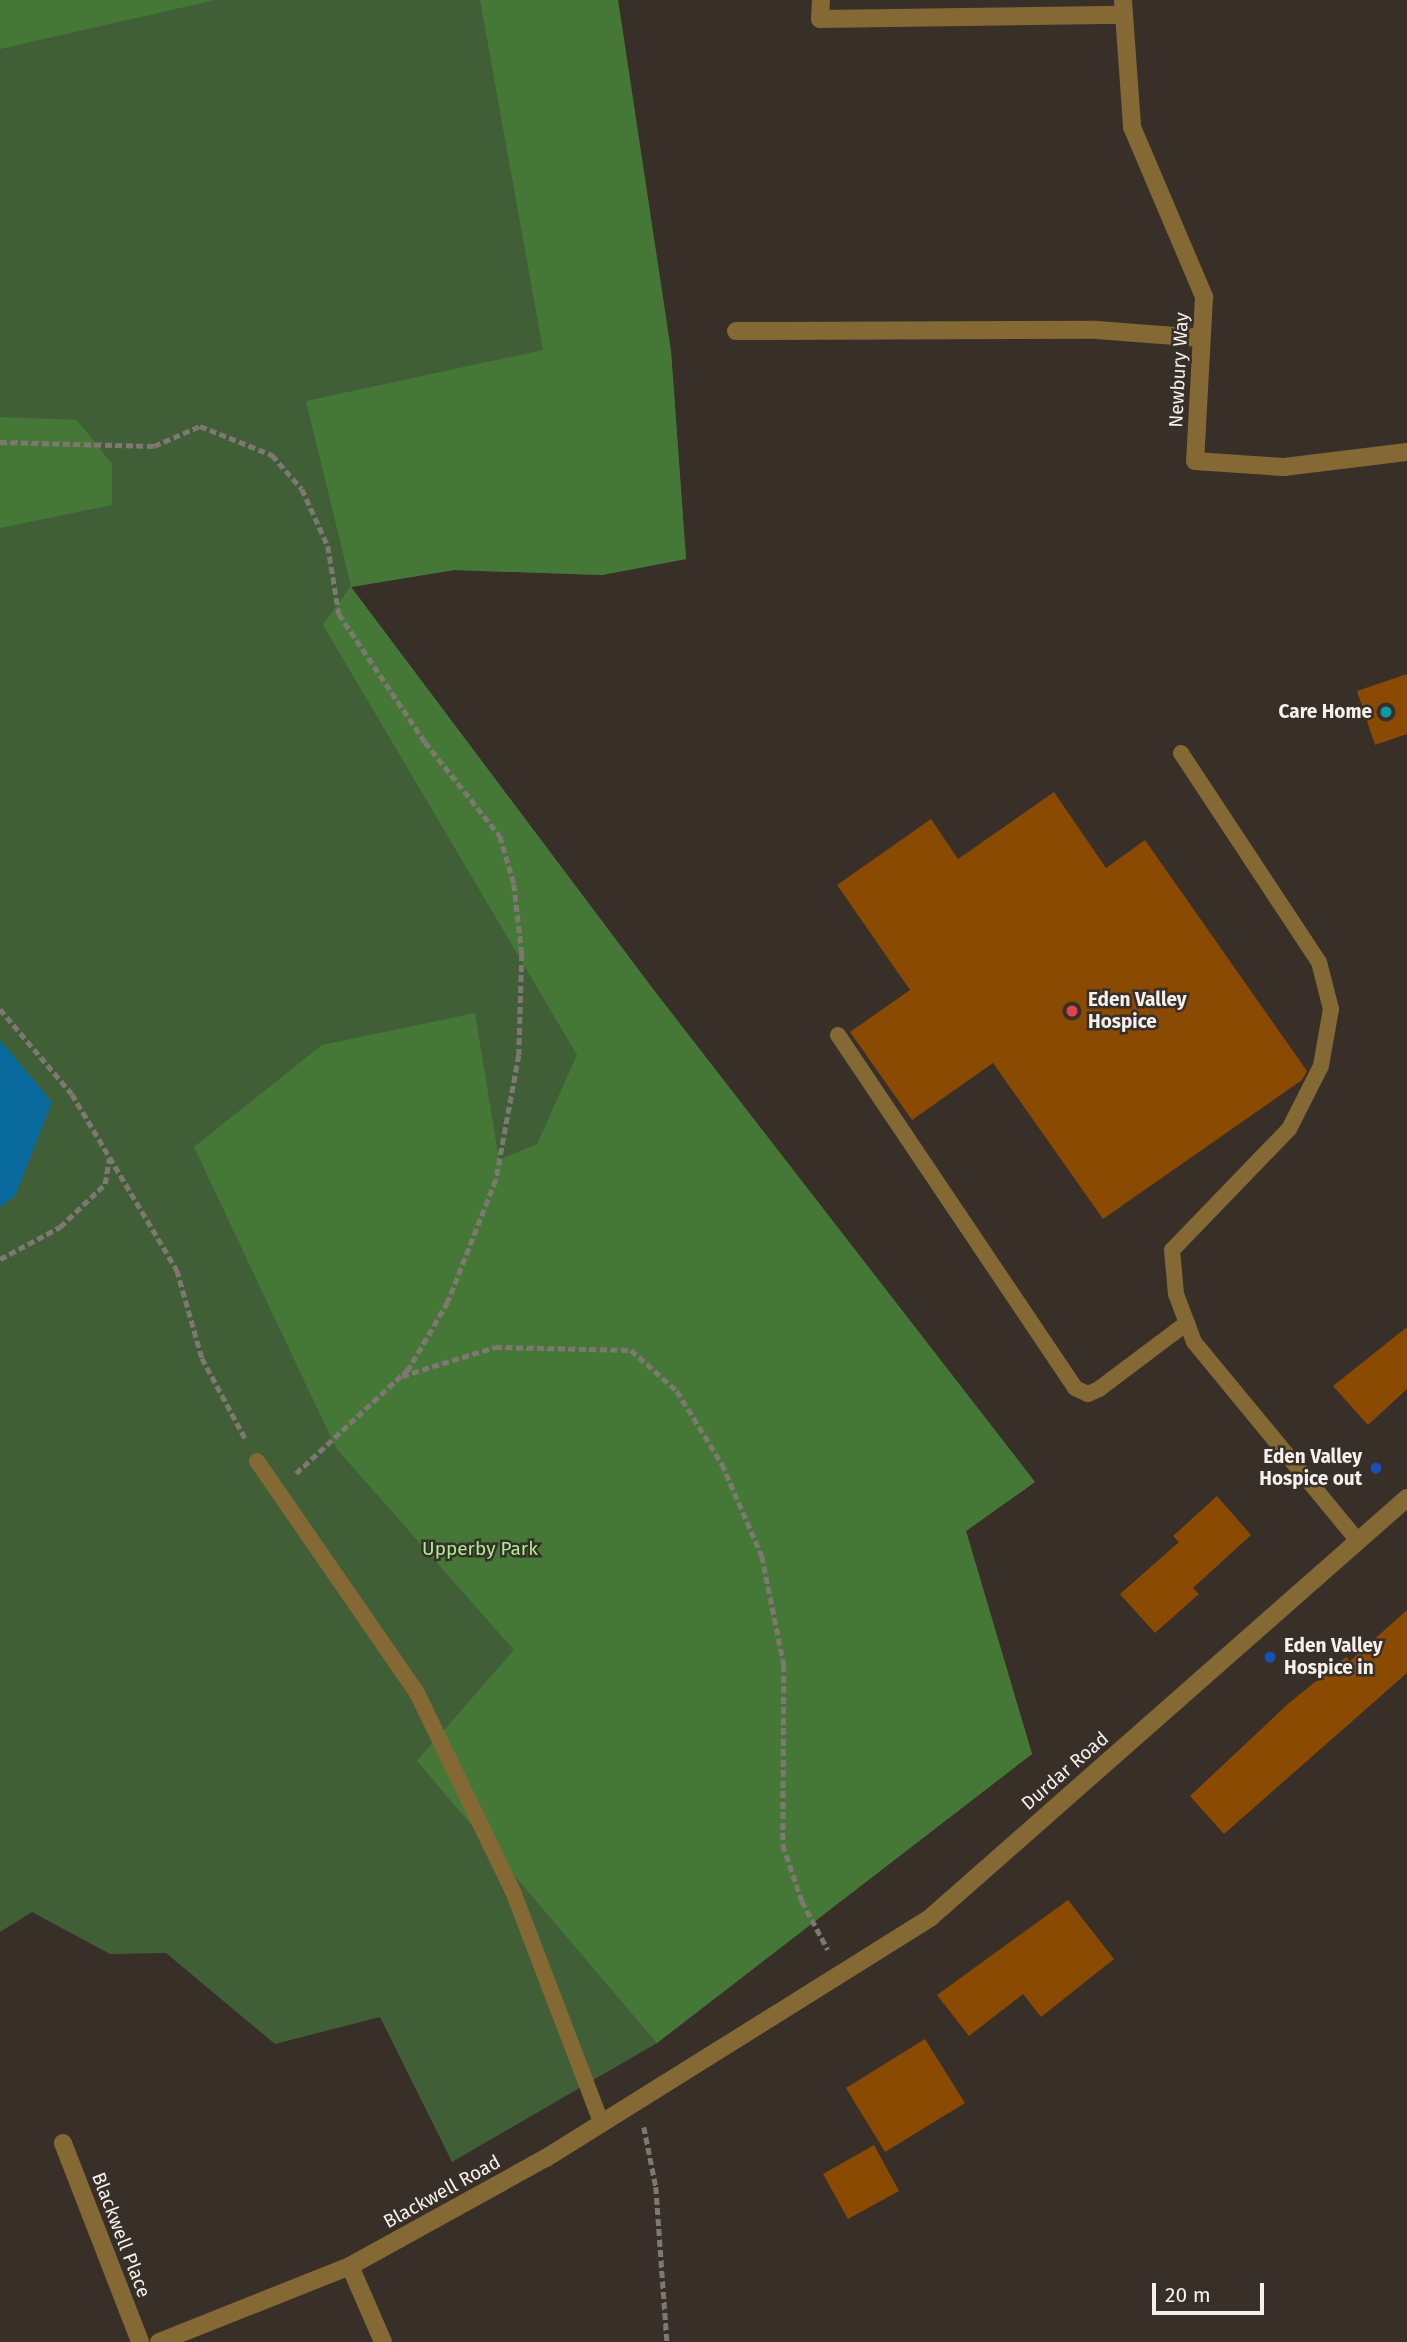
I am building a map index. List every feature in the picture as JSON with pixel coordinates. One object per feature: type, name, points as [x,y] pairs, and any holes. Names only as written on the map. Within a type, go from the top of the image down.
[{"type":"street","points":[[821,0],[820,19],[1122,8]]},
{"type":"street","name":"Newbury Way","points":[[1122,8],[1132,128],[1204,297],[1195,461],[1284,467],[1407,452]]},
{"type":"street","points":[[736,331],[1097,330],[1201,338]]},
{"type":"street","name":"Durdar Road","points":[[729,2047],[931,1917],[1407,1497]]},
{"type":"street","name":"Blackwell Road","points":[[159,2342],[351,2266],[602,2124],[729,2047]]},
{"type":"street","name":"Blackwell Place","points":[[63,2143],[140,2342]]},
{"type":"street","points":[[351,2266],[383,2342]]},
{"type":"lane","points":[[1181,753],[1319,962],[1331,1009],[1321,1066],[1289,1129],[1172,1250],[1176,1294],[1194,1342],[1358,1541]]},
{"type":"lane","points":[[838,1035],[1074,1388],[1087,1394],[1099,1390],[1187,1323]]},
{"type":"lane","points":[[257,1461],[417,1693],[513,1894],[602,2124]]},
{"type":"path","points":[[0,442],[154,446],[200,426],[272,455],[307,500],[328,546],[339,614],[357,646],[500,836],[514,884],[522,954],[517,1067],[496,1180],[448,1302],[401,1377],[277,1490]]},
{"type":"path","points":[[0,1009],[72,1094],[177,1270],[202,1358],[257,1461]]},
{"type":"path","points":[[0,1259],[60,1227],[105,1184],[109,1158]]},
{"type":"path","points":[[401,1377],[495,1347],[631,1350],[677,1391],[722,1464],[762,1556],[784,1665],[783,1845],[822,1944],[847,1971]]},
{"type":"path","points":[[639,2102],[656,2187],[667,2342]]},
{"type":"green space","name":"Upperby Park","points":[[0,0],[618,0],[671,351],[686,559],[602,575],[454,570],[351,587],[653,989],[1035,1482],[966,1531],[1032,1754],[657,2043],[452,2162],[380,2017],[275,2044],[166,1953],[110,1954],[32,1912],[0,1932]]},
{"type":"green space","points":[[0,0],[215,0],[0,49]]},
{"type":"green space","points":[[480,0],[618,0],[671,351],[686,559],[602,575],[454,570],[351,587],[653,989],[1035,1482],[966,1531],[1032,1754],[657,2043],[417,1761],[514,1650],[336,1448],[194,1147],[322,1045],[475,1013],[499,1160],[537,1144],[577,1055],[323,625],[351,586],[306,401],[543,350]]},
{"type":"green space","points":[[0,417],[77,420],[112,464],[112,505],[0,528]]},
{"type":"water","points":[[0,1040],[52,1102],[15,1196],[0,1207]]},
{"type":"building","name":"Care Home","points":[[1407,674],[1407,734],[1375,745],[1357,691]]},
{"type":"building","name":"Eden Valley Hospice","points":[[1054,792],[1106,868],[1145,840],[1307,1071],[1302,1080],[1103,1219],[993,1063],[912,1120],[850,1032],[910,990],[837,885],[931,819],[958,859]]},
{"type":"building","points":[[1407,1327],[1407,1389],[1368,1425],[1333,1386]]},
{"type":"building","points":[[1217,1496],[1251,1535],[1193,1588],[1199,1594],[1155,1633],[1120,1594],[1179,1542],[1173,1536]]},
{"type":"building","points":[[1407,1610],[1407,1673],[1224,1834],[1190,1796],[1289,1703],[1346,1657],[1350,1661]]},
{"type":"building","points":[[1068,1900],[1114,1959],[1041,2017],[1023,1994],[969,2036],[937,1995]]},
{"type":"building","points":[[925,2039],[965,2103],[885,2152],[846,2088]]},
{"type":"building","points":[[874,2145],[899,2191],[848,2219],[823,2174]]},
{"type":"place","name":"Care Home","points":[[1386,712]]},
{"type":"place","name":"Eden Valley Hospice","points":[[1072,1011]]},
{"type":"place","name":"Eden Valley Hospice out","points":[[1376,1468]]},
{"type":"place","name":"Eden Valley Hospice in","points":[[1270,1657]]}]
